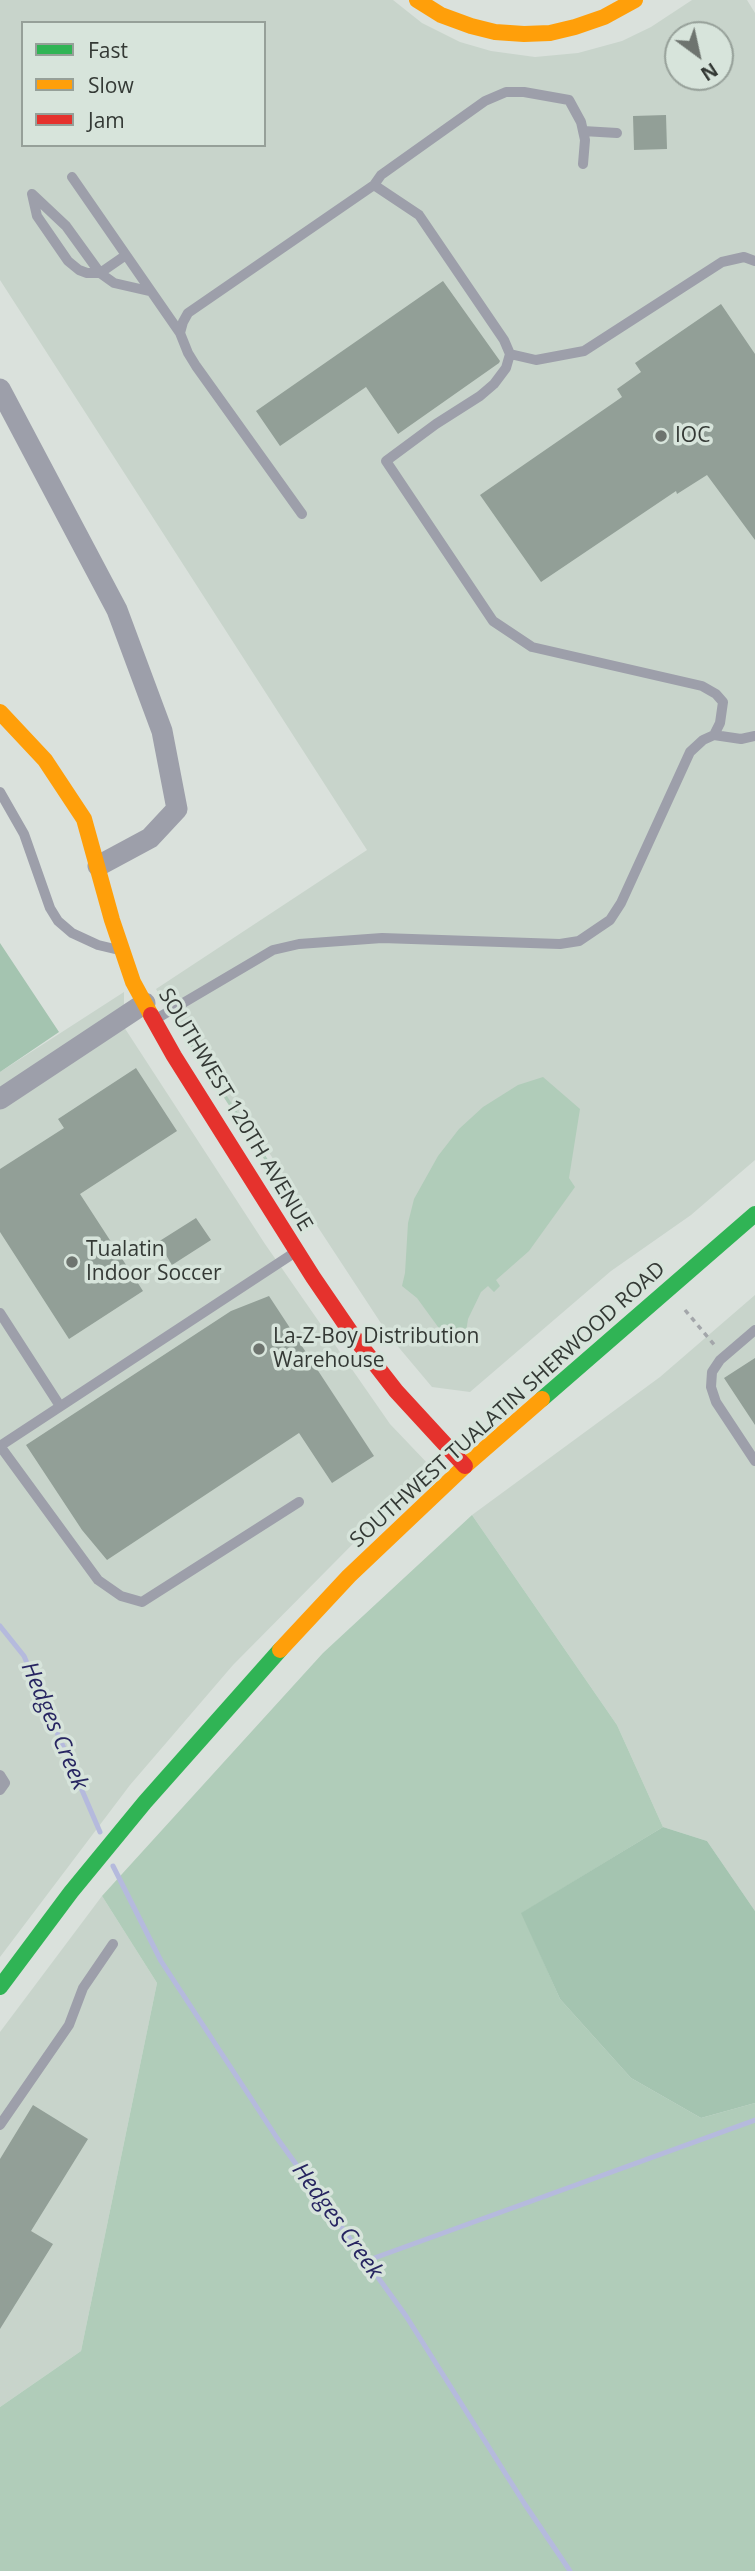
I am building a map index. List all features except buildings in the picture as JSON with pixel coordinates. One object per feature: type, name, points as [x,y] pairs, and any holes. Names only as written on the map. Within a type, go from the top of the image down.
[{"type":"main road","points":[[417,0],[442,15],[471,26],[495,32],[524,34],[550,33],[575,27],[635,0]]},
{"type":"main road","name":"SOUTHWEST 120TH AVENUE","points":[[0,712],[44,760],[84,819],[133,982],[174,1056],[297,1252],[354,1337],[396,1391],[465,1466]]},
{"type":"main road","name":"SOUTHWEST TUALATIN SHERWOOD ROAD","points":[[0,1987],[71,1892],[128,1822],[246,1686],[349,1576],[465,1466],[755,1214]]},
{"type":"street","points":[[0,389],[117,610],[162,731],[177,809],[150,838],[98,866]]},
{"type":"street","points":[[0,1099],[149,1012]]},
{"type":"lane","points":[[180,333],[188,313],[373,185],[381,175],[485,101],[506,92],[524,92],[569,100],[583,131],[583,164]]},
{"type":"lane","points":[[583,131],[617,133]]},
{"type":"lane","points":[[72,177],[180,333],[192,359],[302,513]]},
{"type":"lane","points":[[373,185],[419,215],[504,340],[510,354],[506,368],[487,390],[386,461],[493,621],[532,647],[702,686],[716,694],[723,702],[720,723],[714,735]]},
{"type":"lane","points":[[126,255],[100,273],[87,273],[68,261],[37,216],[32,194],[66,226],[100,273],[114,283],[149,291]]},
{"type":"lane","points":[[510,354],[536,360],[584,351],[722,262],[744,257],[755,261]]},
{"type":"lane","points":[[149,1012],[273,950],[299,944],[382,938],[560,944],[579,940],[610,920],[621,903],[690,752],[703,740],[714,735],[741,739],[755,736]]},
{"type":"lane","points":[[0,792],[24,834],[50,908],[58,921],[72,933],[97,945],[122,951]]},
{"type":"lane","points":[[297,1252],[0,1446],[98,1580],[121,1596],[142,1602],[299,1502]]},
{"type":"lane","points":[[0,1313],[60,1406]]},
{"type":"lane","points":[[755,1330],[723,1357],[712,1372],[711,1387],[716,1402],[755,1461]]},
{"type":"lane","points":[[0,1775],[5,1783],[0,1790]]},
{"type":"lane","points":[[0,2125],[69,2025],[83,1988],[113,1944]]},
{"type":"path","points":[[667,1291],[711,1339],[723,1357]]},
{"type":"shaded area","points":[[0,0],[393,0],[422,23],[460,42],[491,51],[535,57],[578,53],[622,41],[651,27],[692,0],[747,0],[755,13],[755,1160],[691,1215],[611,1271],[470,1392],[432,1387],[390,1337],[245,1116],[240,1119],[156,989],[367,850],[0,280]]},
{"type":"shaded area","points":[[124,992],[124,1027],[265,1244],[390,1424],[430,1466],[233,1665],[130,1785],[0,1957],[0,1072]]},
{"type":"shaded area","points":[[755,1295],[755,1911],[707,1841],[663,1827],[617,1725],[472,1515],[660,1377]]},
{"type":"shaded area","points":[[102,1896],[157,1983],[81,2351],[0,2407],[0,2032]]},
{"type":"green space","points":[[0,943],[59,1032],[0,1072]]},
{"type":"green space","points":[[192,1042],[294,1200],[292,1202],[189,1044]]},
{"type":"green space","points":[[543,1077],[580,1109],[569,1178],[575,1187],[529,1251],[496,1280],[500,1286],[494,1292],[488,1286],[481,1292],[468,1319],[466,1332],[441,1331],[417,1298],[402,1286],[408,1223],[414,1199],[438,1156],[459,1129],[483,1107],[518,1085]]},
{"type":"green space","points":[[472,1515],[617,1725],[663,1827],[522,1913],[560,1999],[631,2078],[701,2118],[755,2103],[755,2571],[0,2571],[0,2407],[81,2351],[157,1983],[102,1896],[323,1653]]},
{"type":"green space","points":[[663,1827],[707,1841],[755,1911],[755,2103],[701,2118],[631,2078],[560,1999],[521,1913]]},
{"type":"waterway","name":"Hedges Creek","points":[[0,1626],[24,1656],[100,1832]]},
{"type":"waterway","name":"Hedges Creek","points":[[113,1866],[161,1961],[277,2138],[406,2316],[570,2571]]},
{"type":"waterway","points":[[366,2261],[755,2120]]},
{"type":"traffic: fast","points":[[542,1399],[755,1214]]},
{"type":"traffic: fast","points":[[0,1987],[71,1892],[145,1802],[280,1650]]},
{"type":"traffic: slow","points":[[417,0],[441,15],[471,26],[495,32],[524,34],[550,33],[575,27],[604,17],[635,0]]},
{"type":"traffic: slow","points":[[0,712],[45,760],[84,819],[112,920],[133,982],[151,1015]]},
{"type":"traffic: slow","points":[[280,1650],[349,1576],[465,1466],[542,1399]]},
{"type":"traffic: jam","points":[[151,1015],[313,1277],[354,1337],[396,1391],[465,1466]]},
{"type":"place","name":"IOC","points":[[661,436]]},
{"type":"place","name":"Tualatin Indoor Soccer","points":[[72,1262]]},
{"type":"place","name":"La-Z-Boy Distribution Warehouse","points":[[259,1349]]}]
